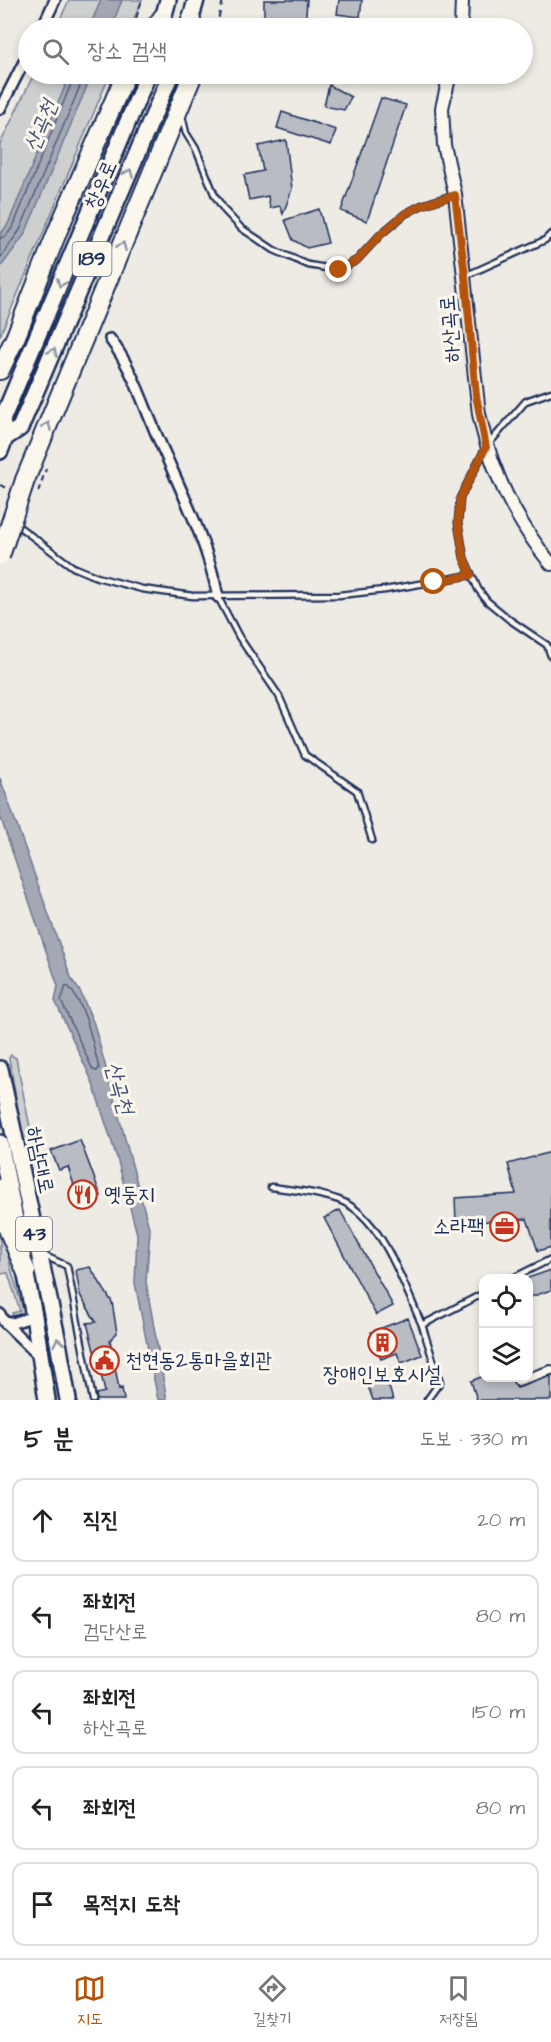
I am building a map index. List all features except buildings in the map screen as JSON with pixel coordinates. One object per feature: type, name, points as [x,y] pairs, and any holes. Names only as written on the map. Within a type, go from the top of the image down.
[{"type":"highway","points":[[0,370],[122,84]]},
{"type":"highway","points":[[0,556],[25,480],[189,84]]},
{"type":"highway","points":[[0,1189],[8,1229],[26,1271]]},
{"type":"main road","points":[[192,18],[196,0]]},
{"type":"main road","name":"창우로","points":[[3,445],[2,420],[144,84]]},
{"type":"main road","name":"창우로","points":[[3,445],[20,428],[167,84]]},
{"type":"main road","name":"하남대로","points":[[0,1069],[58,1342],[68,1400]]},
{"type":"main road","name":"하남대로","points":[[0,1143],[26,1271],[47,1400]]},
{"type":"street","points":[[46,18],[54,0]]},
{"type":"street","points":[[461,18],[462,0]]},
{"type":"street","points":[[0,109],[18,74]]},
{"type":"street","name":"하산곡로","points":[[448,84],[442,108],[444,145],[455,195],[476,395],[486,447],[516,517],[551,564]]},
{"type":"street","points":[[110,339],[122,354],[134,376],[155,432],[197,526],[212,567],[218,597]]},
{"type":"street","points":[[2,1318],[13,1323],[34,1316]]},
{"type":"street","points":[[2,1318],[41,1358]]},
{"type":"street","points":[[533,1376],[551,1370]]},
{"type":"lane","points":[[180,107],[186,133],[207,172],[215,196],[225,211],[241,228],[274,250],[308,265],[339,270],[357,260],[381,234],[405,214],[422,205],[455,195]]},
{"type":"lane","points":[[465,276],[545,240],[551,234]]},
{"type":"lane","points":[[551,392],[526,401],[486,447],[460,498],[458,523],[464,558],[478,589],[487,601],[510,620],[549,644],[551,656]]},
{"type":"lane","points":[[6,517],[73,567],[97,578],[165,593],[218,597],[339,595],[385,590],[471,575]]},
{"type":"lane","points":[[218,597],[239,637],[279,696],[305,755],[357,791],[372,840]]},
{"type":"lane","points":[[271,1187],[313,1193],[341,1201],[364,1215],[384,1242],[422,1324],[440,1382],[427,1400]]},
{"type":"lane","points":[[38,1252],[67,1266],[93,1400]]},
{"type":"lane","points":[[521,1274],[551,1259]]},
{"type":"lane","points":[[422,1324],[479,1295]]},
{"type":"path","points":[[136,18],[142,0]]},
{"type":"path","points":[[218,18],[223,0]]},
{"type":"shaded area","points":[[69,0],[142,0],[134,18],[61,18]]},
{"type":"shaded area","points":[[29,84],[106,84],[0,336],[0,144]]},
{"type":"shaded area","points":[[11,1055],[16,1058],[35,1152],[26,1155],[9,1058]]},
{"type":"shaded area","points":[[0,1214],[10,1265],[24,1313],[22,1316],[12,1315],[20,1311],[8,1273],[0,1274]]},
{"type":"water","points":[[101,0],[122,0],[115,18],[93,18]]},
{"type":"water","name":"산곡천","points":[[66,84],[88,84],[25,234],[0,268],[0,235],[8,224]]},
{"type":"water","name":"산곡천","points":[[0,778],[72,980],[80,991],[94,1024],[150,1231],[146,1282],[167,1400],[158,1400],[135,1283],[137,1234],[117,1158],[92,1081],[55,1001],[58,986],[0,816]]},
{"type":"place","name":"옛둥지","points":[[83,1194]]},
{"type":"place","name":"소라팩","points":[[505,1226]]},
{"type":"place","name":"장애인보호시설","points":[[382,1343]]},
{"type":"place","name":"천현동2통마을회관","points":[[104,1360]]},
{"type":"route","points":[[339,270],[357,260],[381,234],[405,214],[422,205],[455,195],[476,395],[486,447],[460,498],[458,523],[464,558],[471,575],[434,582]]}]
